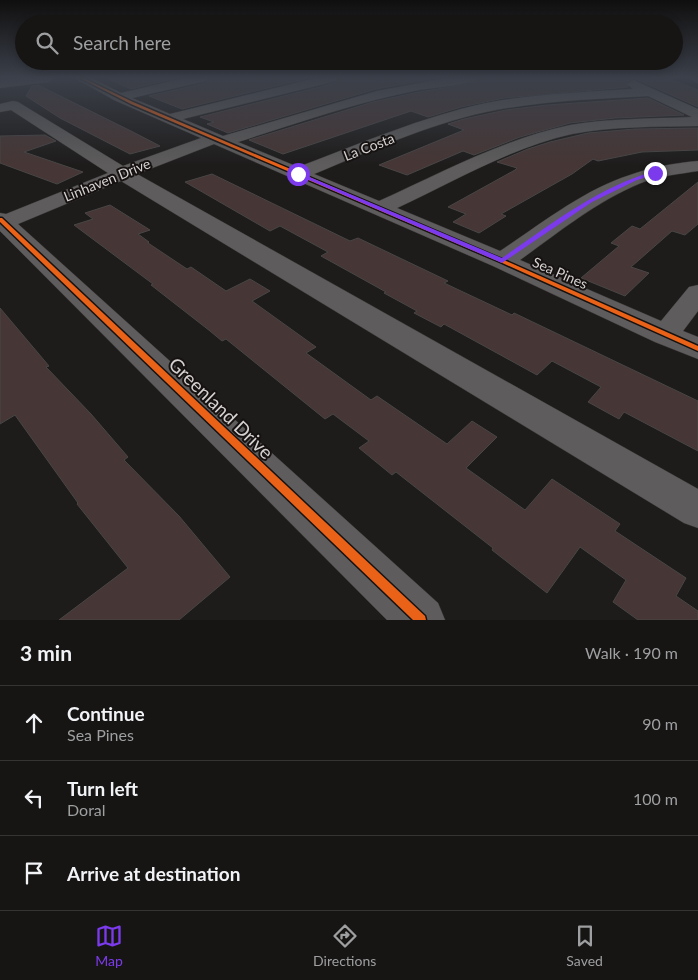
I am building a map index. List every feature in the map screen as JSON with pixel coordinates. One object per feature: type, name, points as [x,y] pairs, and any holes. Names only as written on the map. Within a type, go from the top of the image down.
[{"type":"street","points":[[16,107],[121,173],[698,510]]},
{"type":"street","name":"Sea Pines","points":[[143,107],[502,261],[698,349]]},
{"type":"street","points":[[170,118],[215,107]]},
{"type":"street","name":"Linhaven Drive","points":[[2,221],[121,173],[218,140],[332,107]]},
{"type":"street","name":"La Costa","points":[[298,174],[464,112],[495,107]]},
{"type":"street","points":[[682,107],[698,114]]},
{"type":"street","points":[[379,209],[520,144],[571,130],[609,125],[698,121]]},
{"type":"street","points":[[502,261],[590,201],[635,179],[672,169],[698,166]]},
{"type":"street","name":"Greenland Drive","points":[[2,221],[421,620]]},
{"type":"street","points":[[665,334],[698,293]]},
{"type":"building","points":[[43,107],[82,107],[160,146],[130,154],[60,118]]},
{"type":"building","points":[[240,107],[316,107],[228,133],[207,124],[214,122],[200,117]]},
{"type":"building","points":[[357,107],[461,107],[428,117],[411,111],[283,154],[249,140]]},
{"type":"building","points":[[531,107],[667,107],[684,115],[615,118],[570,123],[520,137],[474,155],[463,151],[407,175],[379,165],[464,130],[448,124],[506,110]]},
{"type":"building","points":[[698,128],[698,150],[642,152],[598,161],[593,159],[572,174],[501,214],[506,216],[479,233],[453,222],[466,214],[448,207],[515,170],[517,168],[497,162],[528,149],[588,133],[635,129]]},
{"type":"building","points":[[45,135],[56,141],[24,152],[83,172],[57,184],[0,163],[0,136]]},
{"type":"building","points":[[212,174],[350,241],[358,238],[448,281],[444,283],[512,315],[514,313],[698,401],[698,451],[624,412],[619,419],[588,402],[601,387],[552,361],[537,375],[444,324],[441,327],[414,313],[417,311],[321,256],[328,252],[280,226],[270,231],[185,182]]},
{"type":"building","points":[[698,182],[698,224],[685,235],[672,231],[631,267],[649,273],[625,296],[581,278],[619,246],[611,243],[632,226],[640,229]]},
{"type":"building","points":[[110,205],[150,230],[138,234],[148,243],[187,269],[191,267],[226,291],[250,279],[270,291],[252,301],[316,347],[306,353],[371,400],[377,396],[447,444],[472,421],[497,437],[466,468],[525,510],[552,479],[620,524],[615,531],[686,578],[676,596],[698,611],[698,620],[638,620],[613,602],[626,580],[580,547],[547,593],[396,472],[392,475],[359,448],[369,441],[333,414],[325,419],[226,339],[222,341],[151,285],[153,284],[74,225],[93,219],[85,213]]},
{"type":"building","points":[[0,308],[49,366],[46,367],[91,414],[128,457],[124,460],[179,516],[230,577],[179,620],[59,620],[128,568],[77,504],[15,415],[0,424]]},
{"type":"cycle path","points":[[141,107],[502,261],[698,349]]},
{"type":"cycle path","points":[[0,219],[421,620]]},
{"type":"route","points":[[298,174],[502,261],[590,201],[635,179],[655,173]]}]
